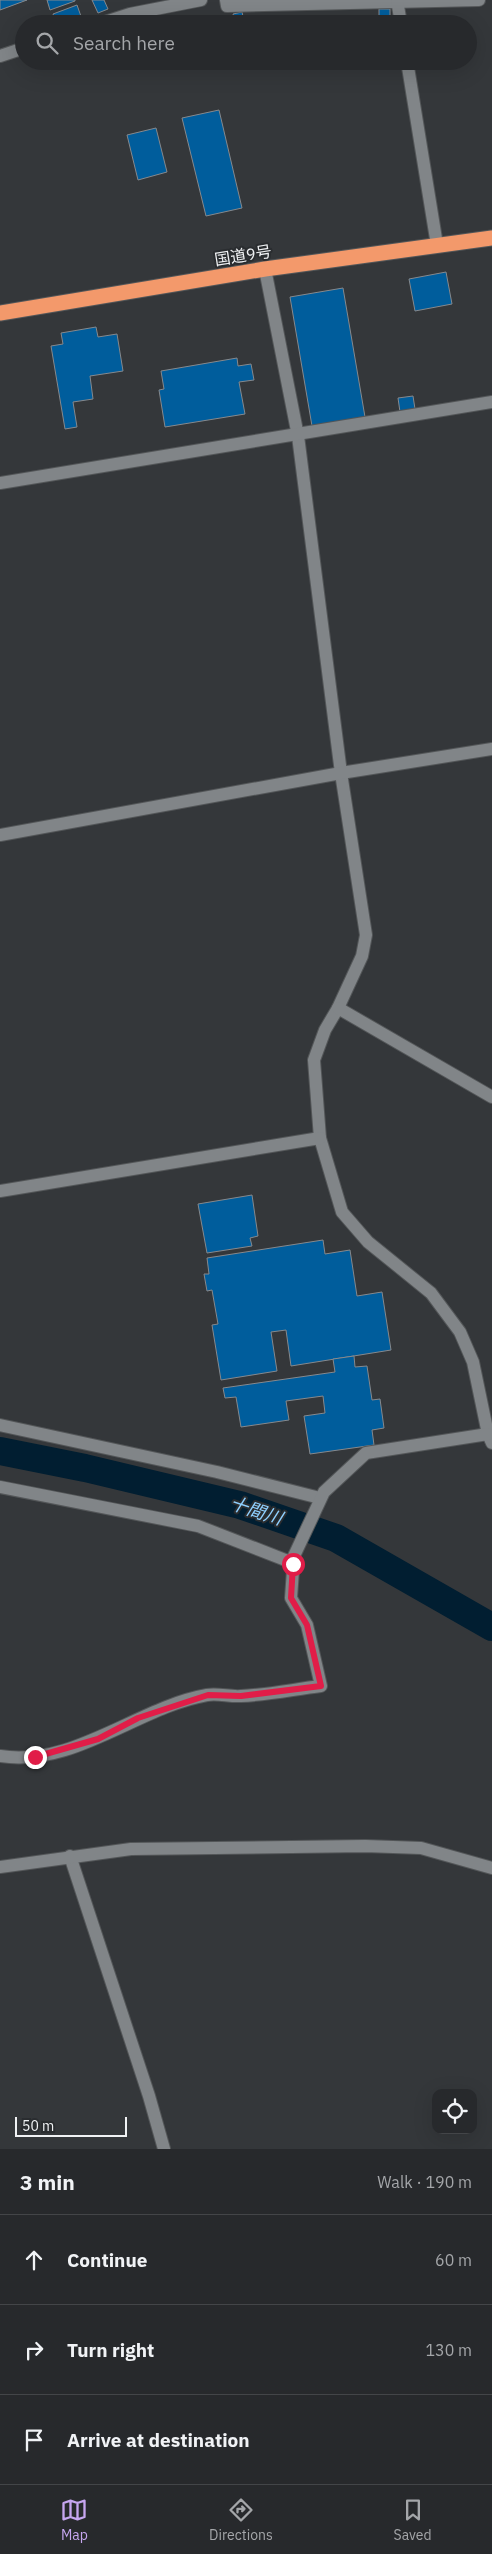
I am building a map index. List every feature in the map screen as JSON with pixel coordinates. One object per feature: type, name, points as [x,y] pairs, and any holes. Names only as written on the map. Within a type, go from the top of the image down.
[{"type":"highway","name":"国道9号","points":[[0,313],[265,269],[492,238]]},
{"type":"street","points":[[127,15],[201,0]]},
{"type":"street","points":[[226,0],[227,6],[479,0]]},
{"type":"street","points":[[398,1],[400,15]]},
{"type":"street","points":[[0,56],[15,51]]},
{"type":"street","points":[[408,70],[437,245]]},
{"type":"street","points":[[0,1756],[35,1757],[98,1739],[138,1718],[208,1695],[241,1696],[321,1686],[307,1625],[291,1598],[293,1560],[324,1492],[366,1453],[490,1439],[473,1362],[460,1332],[431,1293],[368,1242],[342,1212],[320,1138],[314,1060],[325,1030],[338,1008],[362,956],[366,935],[341,773],[298,436],[265,269]]},
{"type":"street","points":[[0,484],[298,436],[492,402]]},
{"type":"street","points":[[0,835],[341,773],[492,749]]},
{"type":"street","points":[[338,1008],[492,1097]]},
{"type":"street","points":[[0,1191],[320,1138]]},
{"type":"street","points":[[0,1425],[216,1472],[318,1502]]},
{"type":"street","points":[[0,1487],[198,1526],[293,1560]]},
{"type":"street","points":[[0,1867],[70,1856],[131,1850],[365,1846],[421,1848],[492,1868]]},
{"type":"street","points":[[70,1856],[149,2096],[164,2149]]},
{"type":"building","points":[[0,0],[27,0],[0,10]]},
{"type":"building","points":[[47,0],[75,0],[75,1],[50,10]]},
{"type":"building","points":[[92,0],[104,0],[108,9],[98,13]]},
{"type":"building","points":[[77,5],[81,15],[53,15]]},
{"type":"building","points":[[379,9],[390,9],[390,15],[379,15]]},
{"type":"building","points":[[242,12],[243,15],[233,15]]},
{"type":"building","points":[[219,110],[242,208],[206,216],[182,118]]},
{"type":"building","points":[[156,128],[167,172],[138,180],[127,135]]},
{"type":"building","points":[[446,272],[452,304],[415,311],[409,279]]},
{"type":"building","points":[[343,288],[365,417],[312,426],[290,297]]},
{"type":"building","points":[[96,327],[98,337],[117,334],[123,371],[90,376],[93,399],[73,402],[77,427],[65,429],[51,346],[63,344],[61,333]]},
{"type":"building","points":[[237,358],[238,366],[251,364],[254,380],[239,382],[245,414],[165,427],[159,390],[164,389],[161,371]]},
{"type":"building","points":[[413,396],[415,409],[400,412],[398,398]]},
{"type":"building","points":[[252,1195],[258,1236],[250,1238],[252,1246],[207,1253],[198,1204]]},
{"type":"building","points":[[323,1240],[325,1254],[350,1250],[357,1296],[382,1292],[391,1350],[291,1366],[286,1330],[271,1332],[277,1371],[221,1380],[212,1325],[218,1324],[212,1290],[207,1291],[204,1274],[209,1274],[207,1258]]},
{"type":"building","points":[[354,1356],[355,1367],[367,1366],[372,1400],[380,1399],[384,1428],[372,1430],[374,1445],[310,1454],[304,1416],[325,1413],[323,1396],[286,1401],[289,1420],[241,1427],[236,1397],[225,1398],[223,1388],[335,1372],[333,1359]]},
{"type":"waterway","name":"十間川","points":[[0,1451],[85,1468],[240,1505],[336,1538],[492,1627]]},
{"type":"route","points":[[35,1757],[98,1739],[138,1718],[208,1695],[241,1696],[321,1686],[307,1625],[291,1598],[293,1564]]}]
